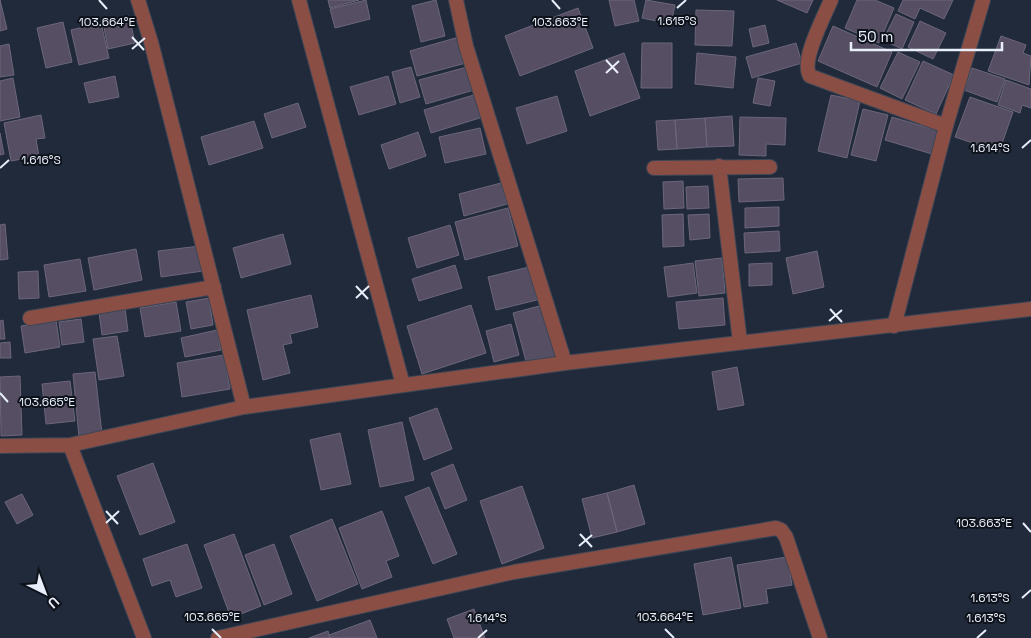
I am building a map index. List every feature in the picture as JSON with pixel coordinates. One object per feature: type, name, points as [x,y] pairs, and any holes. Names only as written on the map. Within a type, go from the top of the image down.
[{"type":"street","points":[[138,0],[244,407]]},
{"type":"street","points":[[299,0],[403,385]]},
{"type":"street","points":[[456,0],[469,56],[565,363]]},
{"type":"street","points":[[831,0],[808,59],[806,70],[810,76],[946,126]]},
{"type":"street","points":[[894,326],[946,126],[983,0]]},
{"type":"street","points":[[719,166],[740,342]]},
{"type":"street","points":[[654,168],[770,167]]},
{"type":"street","points":[[30,318],[214,287]]},
{"type":"street","points":[[0,446],[70,445],[244,407],[565,363],[1031,309]]},
{"type":"street","points":[[70,445],[144,638]]},
{"type":"street","points":[[218,638],[514,572],[776,528],[781,530],[786,537],[820,638]]},
{"type":"building","points":[[0,0],[7,29],[0,31]]},
{"type":"building","points":[[328,0],[359,0],[330,8]]},
{"type":"building","points":[[366,0],[370,19],[335,28],[330,9]]},
{"type":"building","points":[[436,0],[445,36],[421,42],[412,6]]},
{"type":"building","points":[[609,0],[634,0],[639,21],[615,26]]},
{"type":"building","points":[[646,0],[675,5],[671,24],[642,18]]},
{"type":"building","points":[[777,0],[813,0],[807,13]]},
{"type":"building","points":[[857,0],[875,0],[894,8],[879,43],[845,28]]},
{"type":"building","points":[[903,0],[953,0],[944,19],[920,8],[915,19],[898,11]]},
{"type":"building","points":[[578,8],[593,48],[520,76],[505,36]]},
{"type":"building","points":[[696,10],[734,11],[732,46],[695,45]]},
{"type":"building","points":[[896,14],[914,22],[902,49],[883,40]]},
{"type":"building","points":[[129,16],[135,43],[108,49],[103,22]]},
{"type":"building","points":[[920,21],[946,33],[933,59],[908,47]]},
{"type":"building","points":[[63,22],[72,62],[46,68],[37,28]]},
{"type":"building","points":[[101,23],[109,58],[79,65],[71,30]]},
{"type":"building","points":[[765,25],[769,43],[753,47],[749,29]]},
{"type":"building","points":[[833,26],[892,52],[877,87],[818,61]]},
{"type":"building","points":[[1001,36],[1026,45],[1023,53],[1031,56],[1029,85],[988,71]]},
{"type":"building","points":[[459,37],[466,63],[417,76],[410,51]]},
{"type":"building","points":[[642,43],[672,43],[672,88],[641,88]]},
{"type":"building","points":[[796,43],[802,63],[752,78],[746,57]]},
{"type":"building","points":[[9,44],[14,75],[0,77],[0,46]]},
{"type":"building","points":[[898,52],[920,62],[902,99],[880,88]]},
{"type":"building","points":[[624,53],[640,98],[590,116],[575,71]]},
{"type":"building","points":[[697,53],[736,57],[733,88],[695,84]]},
{"type":"building","points":[[923,61],[954,75],[936,114],[905,100]]},
{"type":"building","points":[[411,67],[420,97],[400,103],[392,72]]},
{"type":"building","points":[[467,67],[474,90],[426,104],[419,80]]},
{"type":"building","points":[[972,68],[1005,79],[997,102],[964,90]]},
{"type":"building","points":[[115,76],[119,97],[89,103],[84,83]]},
{"type":"building","points":[[388,76],[396,104],[359,115],[350,87]]},
{"type":"building","points":[[13,78],[20,117],[0,121],[0,81]]},
{"type":"building","points":[[758,78],[775,81],[770,106],[753,103]]},
{"type":"building","points":[[1006,80],[1031,89],[1031,108],[1022,105],[1020,113],[998,105]]},
{"type":"building","points":[[477,94],[483,117],[431,133],[424,110]]},
{"type":"building","points":[[831,95],[860,101],[847,158],[818,151]]},
{"type":"building","points":[[557,96],[567,131],[527,144],[516,108]]},
{"type":"building","points":[[970,97],[1013,112],[999,152],[955,137]]},
{"type":"building","points":[[298,103],[306,127],[272,138],[264,114]]},
{"type":"building","points":[[863,109],[888,115],[876,161],[851,155]]},
{"type":"building","points":[[41,115],[45,138],[36,139],[39,156],[11,161],[4,123]]},
{"type":"building","points":[[732,116],[734,146],[707,147],[705,118]]},
{"type":"building","points":[[740,117],[786,118],[785,145],[766,144],[766,156],[739,155]]},
{"type":"building","points":[[892,117],[939,131],[932,154],[885,140]]},
{"type":"building","points":[[705,118],[707,147],[677,149],[675,120]]},
{"type":"building","points":[[675,120],[677,149],[658,150],[656,121]]},
{"type":"building","points":[[254,121],[263,148],[209,165],[201,137]]},
{"type":"building","points":[[480,128],[486,154],[445,163],[439,137]]},
{"type":"building","points":[[418,132],[426,156],[389,169],[381,145]]},
{"type":"building","points":[[0,133],[4,154],[0,155]]},
{"type":"building","points":[[783,178],[784,200],[739,202],[738,179]]},
{"type":"building","points":[[683,181],[684,208],[664,209],[663,182]]},
{"type":"building","points":[[501,183],[507,204],[464,216],[459,194]]},
{"type":"building","points":[[708,186],[709,208],[687,209],[686,187]]},
{"type":"building","points":[[779,207],[779,226],[745,228],[745,208]]},
{"type":"building","points":[[508,208],[518,246],[465,260],[455,222]]},
{"type":"building","points":[[683,214],[684,246],[663,247],[662,215]]},
{"type":"building","points":[[709,214],[710,238],[690,240],[688,215]]},
{"type":"building","points":[[5,224],[8,259],[0,260],[0,225]]},
{"type":"building","points":[[450,225],[459,255],[417,268],[408,238]]},
{"type":"building","points":[[779,231],[780,251],[745,253],[744,233]]},
{"type":"building","points":[[283,234],[291,264],[241,278],[233,248]]},
{"type":"building","points":[[200,246],[203,271],[161,277],[158,251]]},
{"type":"building","points":[[136,249],[142,280],[94,290],[88,258]]},
{"type":"building","points":[[817,251],[824,287],[793,294],[786,258]]},
{"type":"building","points":[[722,258],[725,293],[699,296],[695,261]]},
{"type":"building","points":[[80,259],[86,291],[49,297],[44,265]]},
{"type":"building","points":[[693,263],[697,293],[668,297],[664,267]]},
{"type":"building","points":[[772,263],[772,285],[749,286],[749,264]]},
{"type":"building","points":[[455,265],[462,288],[419,301],[412,279]]},
{"type":"building","points":[[529,267],[537,300],[496,310],[488,277]]},
{"type":"building","points":[[38,271],[39,298],[19,299],[18,272]]},
{"type":"building","points":[[311,295],[318,327],[290,334],[292,343],[283,345],[290,373],[263,380],[247,310]]},
{"type":"building","points":[[209,298],[213,325],[191,329],[186,302]]},
{"type":"building","points":[[723,298],[725,325],[679,329],[676,302]]},
{"type":"building","points":[[176,302],[181,331],[145,337],[140,308]]},
{"type":"building","points":[[471,305],[486,353],[422,374],[407,326]]},
{"type":"building","points":[[543,305],[557,357],[527,365],[513,313]]},
{"type":"building","points":[[125,308],[128,331],[102,335],[99,312]]},
{"type":"building","points":[[81,319],[84,342],[62,345],[59,322]]},
{"type":"building","points":[[3,320],[5,339],[0,339],[0,321]]},
{"type":"building","points":[[56,320],[60,347],[25,353],[21,326]]},
{"type":"building","points":[[511,324],[519,355],[494,362],[486,331]]},
{"type":"building","points":[[217,330],[221,350],[185,357],[181,338]]},
{"type":"building","points":[[117,336],[124,376],[99,380],[93,339]]},
{"type":"building","points":[[10,342],[11,358],[0,358],[0,343]]},
{"type":"building","points":[[224,355],[230,389],[182,397],[177,363]]},
{"type":"building","points":[[737,367],[744,405],[718,410],[712,372]]},
{"type":"building","points":[[95,372],[102,434],[79,437],[73,374]]},
{"type":"building","points":[[20,376],[22,435],[1,436],[0,377]]},
{"type":"building","points":[[70,381],[75,421],[46,424],[42,384]]},
{"type":"building","points":[[437,408],[452,449],[424,460],[409,418]]},
{"type":"building","points":[[402,422],[414,480],[380,487],[368,430]]},
{"type":"building","points":[[340,433],[351,484],[321,490],[310,440]]},
{"type":"building","points":[[153,463],[175,522],[140,535],[117,476]]},
{"type":"building","points":[[453,464],[467,500],[445,509],[431,473]]},
{"type":"building","points":[[634,485],[645,524],[617,532],[607,493]]},
{"type":"building","points":[[522,486],[544,548],[502,564],[480,501]]},
{"type":"building","points":[[429,487],[457,554],[433,564],[405,497]]},
{"type":"building","points":[[607,493],[617,532],[592,538],[582,499]]},
{"type":"building","points":[[22,494],[33,515],[17,524],[5,502]]},
{"type":"building","points":[[382,511],[399,556],[386,561],[392,577],[362,589],[339,528]]},
{"type":"building","points":[[332,519],[358,584],[317,601],[290,536]]},
{"type":"building","points":[[234,534],[261,606],[231,618],[204,545]]},
{"type":"building","points":[[187,544],[202,588],[176,597],[170,580],[152,586],[143,559]]},
{"type":"building","points":[[274,544],[292,594],[264,605],[245,555]]},
{"type":"building","points":[[731,557],[741,608],[703,615],[694,564]]},
{"type":"building","points":[[787,557],[792,585],[766,589],[768,603],[744,607],[737,565]]},
{"type":"building","points":[[474,609],[485,638],[454,638],[447,619]]},
{"type":"building","points":[[370,620],[377,638],[330,638],[329,635]]},
{"type":"building","points":[[328,631],[330,638],[309,638]]}]
